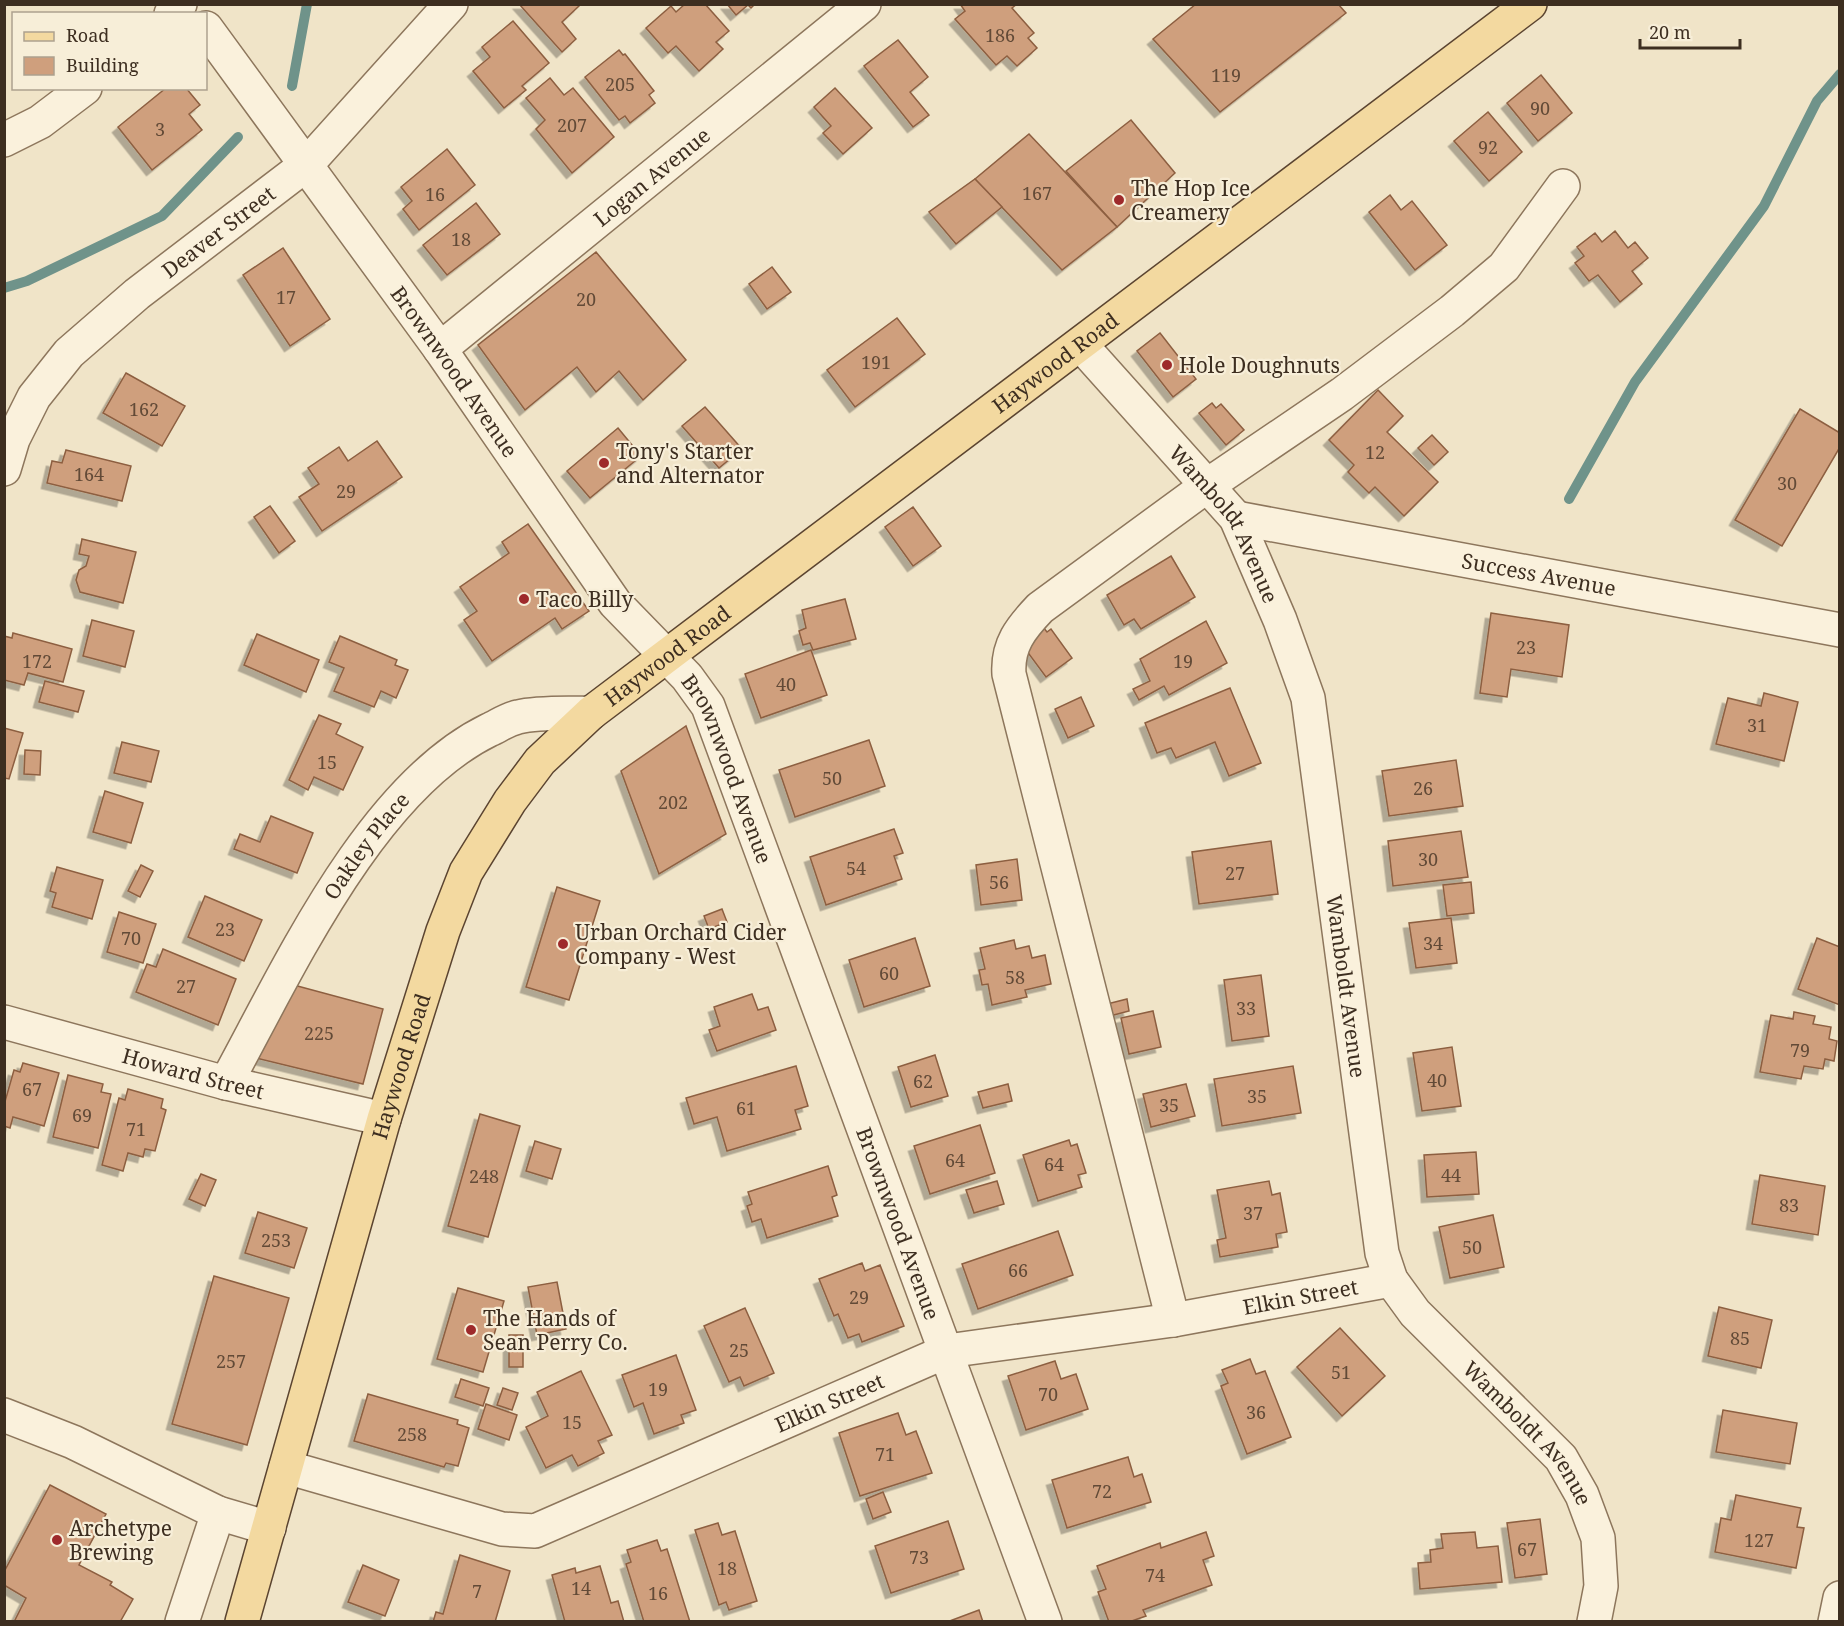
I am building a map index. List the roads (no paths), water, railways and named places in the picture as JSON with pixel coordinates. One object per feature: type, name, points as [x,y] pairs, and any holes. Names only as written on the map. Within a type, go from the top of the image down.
[{"type":"main road","name":"Haywood Road","points":[[242,1622],[384,1119],[443,932],[466,872],[510,801],[540,761],[591,713],[1530,4]]},
{"type":"street","name":"Deaver Street","points":[[4,469],[13,439],[34,397],[69,353],[137,294],[307,164],[451,4]]},
{"type":"street","name":"Logan Avenue","points":[[440,349],[864,4]]},
{"type":"street","name":"Brownwood Avenue","points":[[207,29],[440,349],[615,603],[687,677],[708,706],[1045,1622]]},
{"type":"street","points":[[4,140],[40,122],[82,90]]},
{"type":"street","points":[[1173,1320],[1008,664],[1011,648],[1019,630],[1041,608],[1208,485],[1342,394],[1452,311],[1504,267],[1563,186]]},
{"type":"street","name":"Wamboldt Avenue","points":[[1081,345],[1236,518],[1280,620],[1308,698],[1382,1253],[1391,1280],[1415,1313],[1561,1458],[1582,1496],[1598,1539],[1601,1586],[1594,1622]]},
{"type":"street","name":"Success Avenue","points":[[1236,518],[1839,630]]},
{"type":"street","name":"Oakley Place","points":[[226,1083],[315,919],[385,816],[424,776],[466,741],[517,717],[591,713]]},
{"type":"street","name":"Howard Street","points":[[4,1022],[226,1083],[384,1119]]},
{"type":"street","name":"Elkin Street","points":[[286,1467],[502,1529],[535,1531],[947,1351],[1173,1320],[1391,1280]]},
{"type":"street","points":[[4,1416],[73,1442],[218,1512],[269,1528]]},
{"type":"street","points":[[182,1622],[218,1512]]},
{"type":"street","points":[[1835,1622],[1839,1598]]},
{"type":"waterway","points":[[292,86],[307,4]]},
{"type":"waterway","points":[[1569,499],[1635,382],[1764,206],[1817,101],[1840,74]]},
{"type":"waterway","points":[[4,288],[27,281],[162,216],[238,137]]},
{"type":"place","name":"The Hop Ice Creamery","points":[[1119,200]]},
{"type":"place","name":"Hole Doughnuts","points":[[1167,365]]},
{"type":"place","name":"Tony's Starter and Alternator","points":[[604,463]]},
{"type":"place","name":"Taco Billy","points":[[524,599]]},
{"type":"place","name":"Urban Orchard Cider Company - West","points":[[563,944]]},
{"type":"place","name":"The Hands of Sean Perry Co.","points":[[471,1330]]},
{"type":"place","name":"Archetype Brewing","points":[[57,1540]]}]
